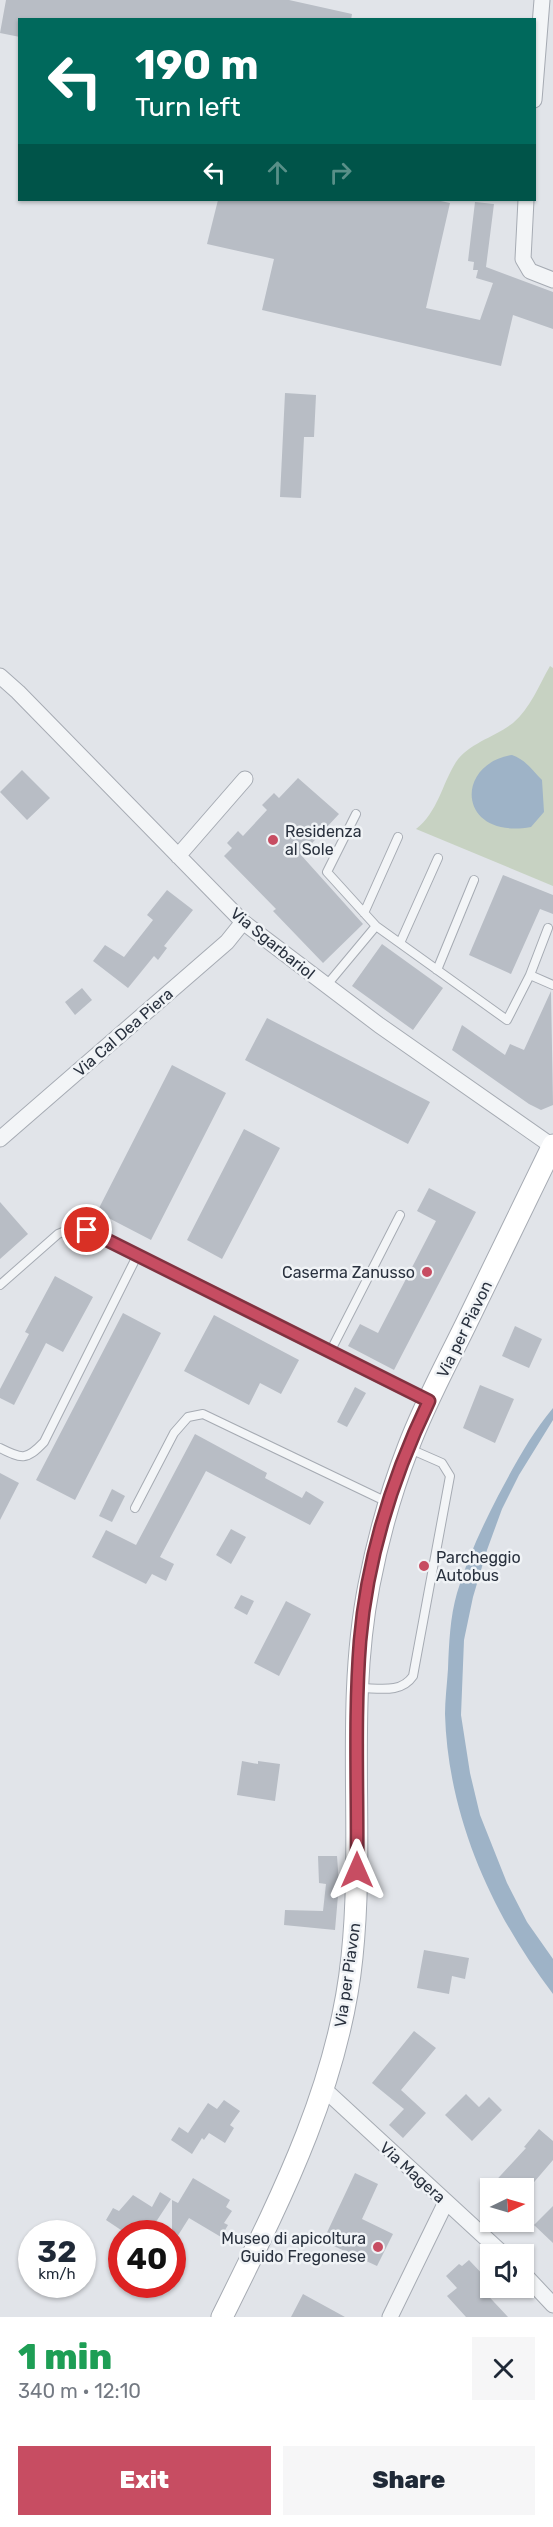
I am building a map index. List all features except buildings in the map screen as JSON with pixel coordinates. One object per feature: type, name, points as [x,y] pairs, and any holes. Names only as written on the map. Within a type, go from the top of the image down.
[{"type":"street","points":[[536,75],[542,0]]},
{"type":"street","points":[[526,201],[523,258],[530,271],[553,280]]},
{"type":"street","name":"Via Sgarbariol","points":[[0,676],[243,922],[379,1026],[553,1146]]},
{"type":"street","points":[[178,856],[246,779]]},
{"type":"street","name":"Via Cal Dea Piera","points":[[0,1139],[227,942],[243,922]]},
{"type":"street","name":"Via per Piavon","points":[[222,2317],[282,2193],[324,2089],[342,2019],[352,1957],[357,1870],[358,1688],[364,1608],[388,1503],[408,1448],[429,1401],[553,1146]]},
{"type":"street","name":"Via Magera","points":[[324,2089],[492,2244]]},
{"type":"street","points":[[390,2317],[446,2202]]},
{"type":"street","points":[[534,2285],[553,2305]]},
{"type":"lane","points":[[356,814],[327,873],[376,926],[507,1020],[530,975],[548,928]]},
{"type":"lane","points":[[364,913],[398,837]]},
{"type":"lane","points":[[400,943],[438,858]]},
{"type":"lane","points":[[437,970],[474,880]]},
{"type":"lane","points":[[326,986],[376,926]]},
{"type":"lane","points":[[530,975],[553,985]]},
{"type":"lane","points":[[330,1352],[400,1215]]},
{"type":"lane","points":[[0,1285],[45,1243],[68,1230],[94,1232],[429,1401]]},
{"type":"lane","points":[[0,1448],[24,1458],[44,1442],[138,1254]]},
{"type":"lane","points":[[135,1508],[174,1433],[188,1417],[203,1414],[388,1503]]},
{"type":"lane","points":[[358,1688],[397,1688],[413,1676],[450,1476],[442,1463],[408,1448]]},
{"type":"green space","points":[[550,666],[553,668],[553,886],[416,829],[435,806],[451,770],[461,755],[506,728],[519,717]]},
{"type":"water","points":[[512,755],[525,762],[542,780],[544,812],[531,827],[507,828],[489,822],[477,812],[472,799],[473,785],[480,772],[493,761]]},
{"type":"water","points":[[553,1408],[553,1420],[519,1475],[502,1509],[487,1550],[473,1597],[464,1640],[461,1715],[470,1773],[480,1815],[507,1883],[527,1922],[553,1959],[553,1994],[511,1931],[477,1863],[464,1827],[455,1790],[448,1752],[445,1714],[451,1621],[465,1568],[486,1519],[510,1473],[530,1439]]},
{"type":"place","name":"Residenza al Sole","points":[[273,840]]},
{"type":"place","name":"Caserma Zanusso","points":[[427,1272]]},
{"type":"place","name":"Parcheggio Autobus","points":[[424,1566]]},
{"type":"place","name":"Museo di apicoltura Guido Fregonese","points":[[378,2247]]},
{"type":"route","points":[[87,1230],[429,1401],[415,1430],[388,1503],[364,1608],[358,1688],[357,1870]]}]
